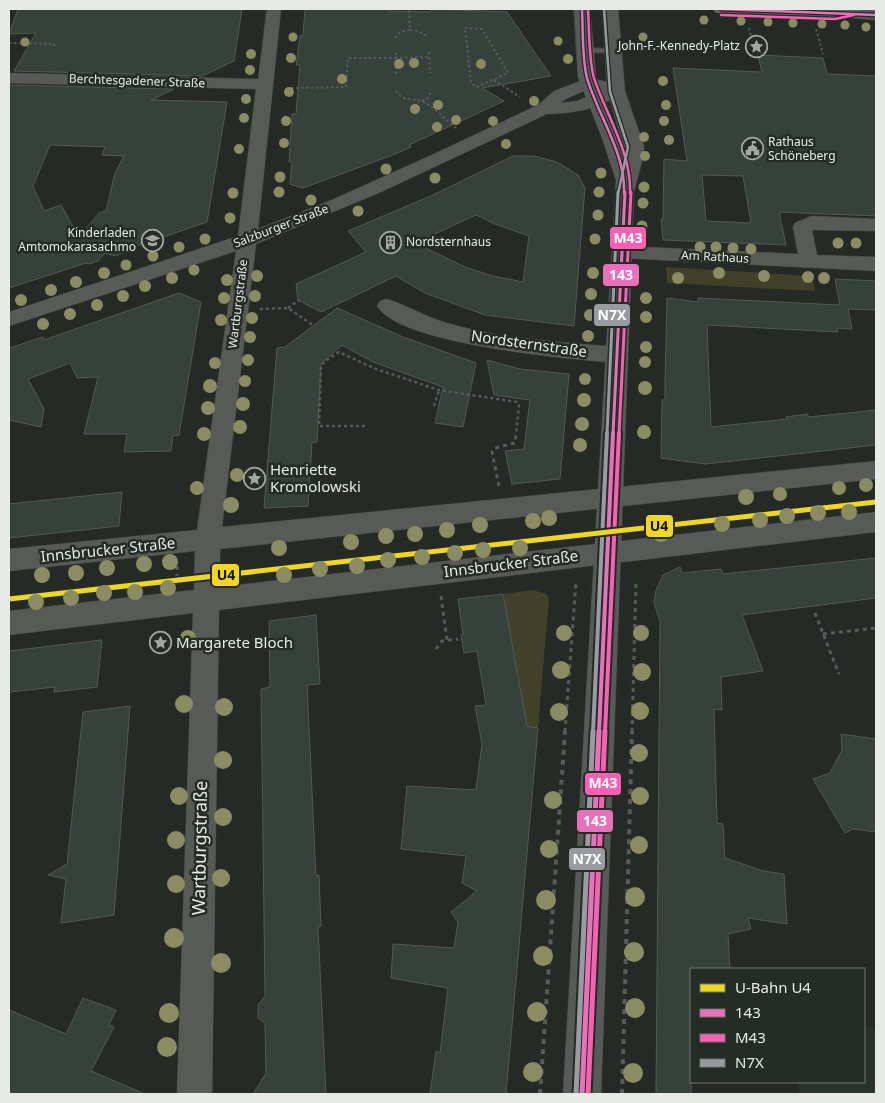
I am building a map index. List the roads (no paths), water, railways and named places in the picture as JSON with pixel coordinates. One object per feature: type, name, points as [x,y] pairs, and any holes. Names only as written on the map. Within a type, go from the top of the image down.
[{"type":"main road","points":[[720,9],[836,12],[853,9]]},
{"type":"street","name":"Wartburgstraße","points":[[208,539],[274,9]]},
{"type":"street","points":[[582,9],[584,50],[589,83],[614,144],[625,182]]},
{"type":"street","points":[[582,1094],[625,182],[634,156],[634,144],[619,104],[616,88],[610,9]]},
{"type":"street","points":[[836,12],[876,15]]},
{"type":"street","name":"Berchtesgadener Straße","points":[[9,78],[265,84]]},
{"type":"street","points":[[589,83],[616,88]]},
{"type":"street","name":"Salzburger Straße","points":[[9,319],[246,240],[304,218],[423,167],[544,109],[560,95],[589,83]]},
{"type":"street","points":[[596,102],[616,88]]},
{"type":"street","name":"Salzburger Straße","points":[[544,109],[571,108],[596,102]]},
{"type":"street","points":[[809,261],[802,227],[812,222],[876,225]]},
{"type":"street","name":"Am Rathaus","points":[[622,252],[876,264]]},
{"type":"street","name":"Nordsternstraße","points":[[386,306],[420,323],[475,339],[529,347],[617,355]]},
{"type":"street","name":"Innsbrucker Straße","points":[[9,560],[876,470]]},
{"type":"street","name":"Innsbrucker Straße","points":[[9,623],[876,522]]},
{"type":"street","points":[[206,601],[208,539]]},
{"type":"street","name":"Wartburgstraße","points":[[194,1094],[206,601]]},
{"type":"lane","points":[[584,50],[613,50]]},
{"type":"metro line","name":"U4","points":[[9,599],[876,502]]},
{"type":"place","name":"John-F.-Kennedy-Platz","points":[[756,46]]},
{"type":"place","name":"Rathaus Schöneberg","points":[[752,149]]},
{"type":"place","name":"Kinderladen Amtomokarasachmo","points":[[152,240]]},
{"type":"place","name":"Nordsternhaus","points":[[390,242]]},
{"type":"place","name":"Henriette Kromolowski","points":[[254,479]]},
{"type":"place","name":"Margarete Bloch","points":[[160,643]]}]
